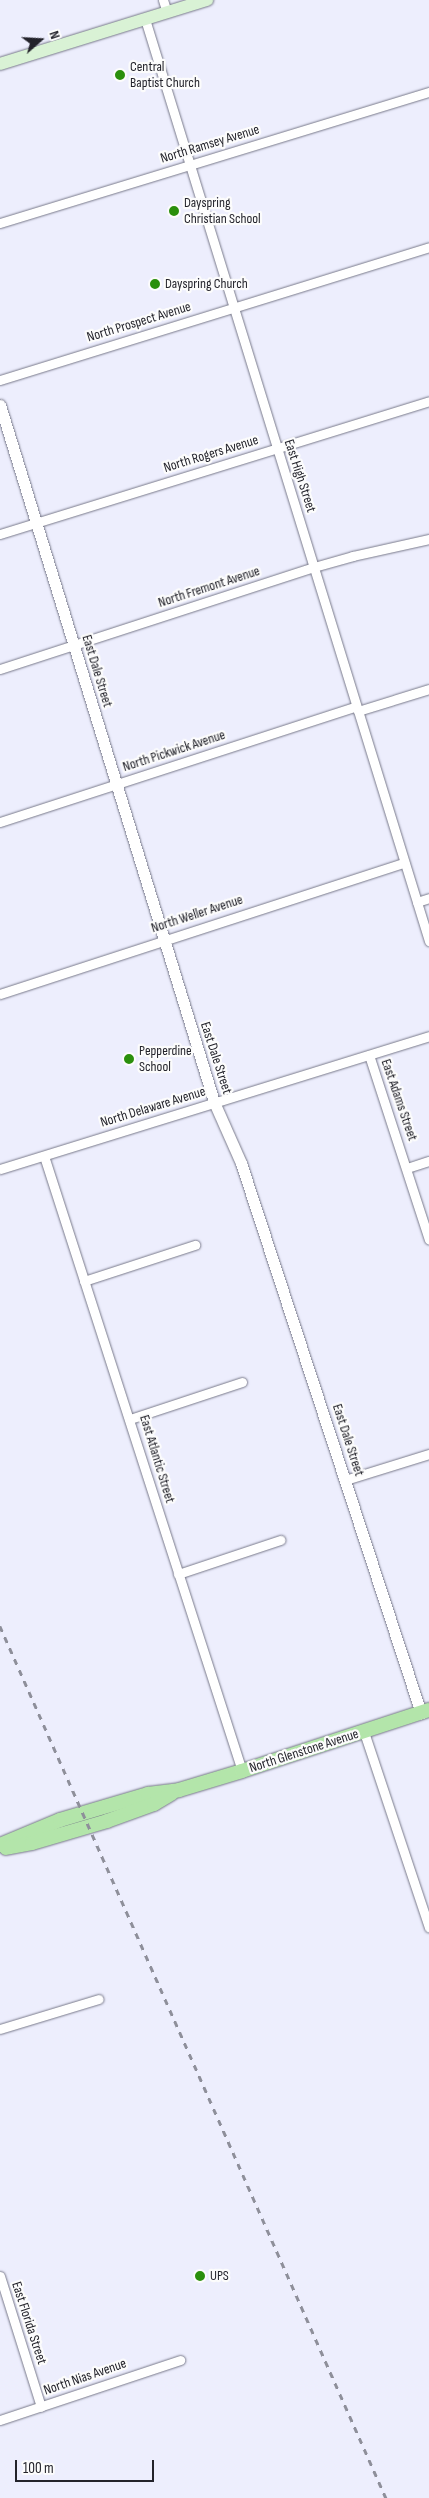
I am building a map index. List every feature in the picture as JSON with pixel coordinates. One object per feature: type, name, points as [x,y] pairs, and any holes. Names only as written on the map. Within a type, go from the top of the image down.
[{"type":"main road","points":[[0,64],[145,19],[165,6],[207,0]]},
{"type":"main road","name":"North Glenstone Avenue","points":[[0,1846],[27,1832],[91,1810],[148,1794],[179,1790],[425,1712]]},
{"type":"main road","name":"North Glenstone Avenue","points":[[0,1849],[32,1844],[107,1821],[154,1804],[179,1790]]},
{"type":"street","name":"East High Street","points":[[145,19],[429,941]]},
{"type":"street","name":"North Ramsey Avenue","points":[[0,223],[429,92]]},
{"type":"street","name":"North Prospect Avenue","points":[[0,380],[429,247]]},
{"type":"street","name":"North Rogers Avenue","points":[[0,534],[429,401]]},
{"type":"street","name":"East Dale Street","points":[[0,405],[214,1102],[241,1163],[345,1480],[425,1712]]},
{"type":"street","name":"North Fremont Avenue","points":[[0,670],[314,567],[429,539]]},
{"type":"street","name":"North Pickwick Avenue","points":[[0,822],[357,709],[429,689]]},
{"type":"street","name":"North Weller Avenue","points":[[0,994],[404,863]]},
{"type":"street","points":[[416,902],[429,898]]},
{"type":"street","name":"North Delaware Avenue","points":[[0,1169],[429,1036]]},
{"type":"street","name":"East Adams Street","points":[[369,1055],[429,1240]]},
{"type":"street","name":"East Atlantic Street","points":[[44,1156],[242,1771]]},
{"type":"street","points":[[407,1168],[429,1161]]},
{"type":"street","points":[[84,1281],[195,1245]]},
{"type":"street","points":[[130,1419],[242,1382]]},
{"type":"street","points":[[345,1480],[429,1454]]},
{"type":"street","points":[[178,1574],[280,1540]]},
{"type":"street","points":[[364,1732],[429,1927]]},
{"type":"street","points":[[0,2029],[99,1999]]},
{"type":"street","name":"East Florida Street","points":[[0,2276],[41,2407]]},
{"type":"street","name":"North Nias Avenue","points":[[0,2420],[180,2360]]},
{"type":"railway","points":[[0,1626],[386,2498]]},
{"type":"place","name":"Central Baptist Church","points":[[120,75]]},
{"type":"place","name":"Dayspring Christian School","points":[[174,211]]},
{"type":"place","name":"Dayspring Church","points":[[155,284]]},
{"type":"place","name":"Pepperdine School","points":[[129,1059]]},
{"type":"place","name":"UPS","points":[[200,2276]]}]
